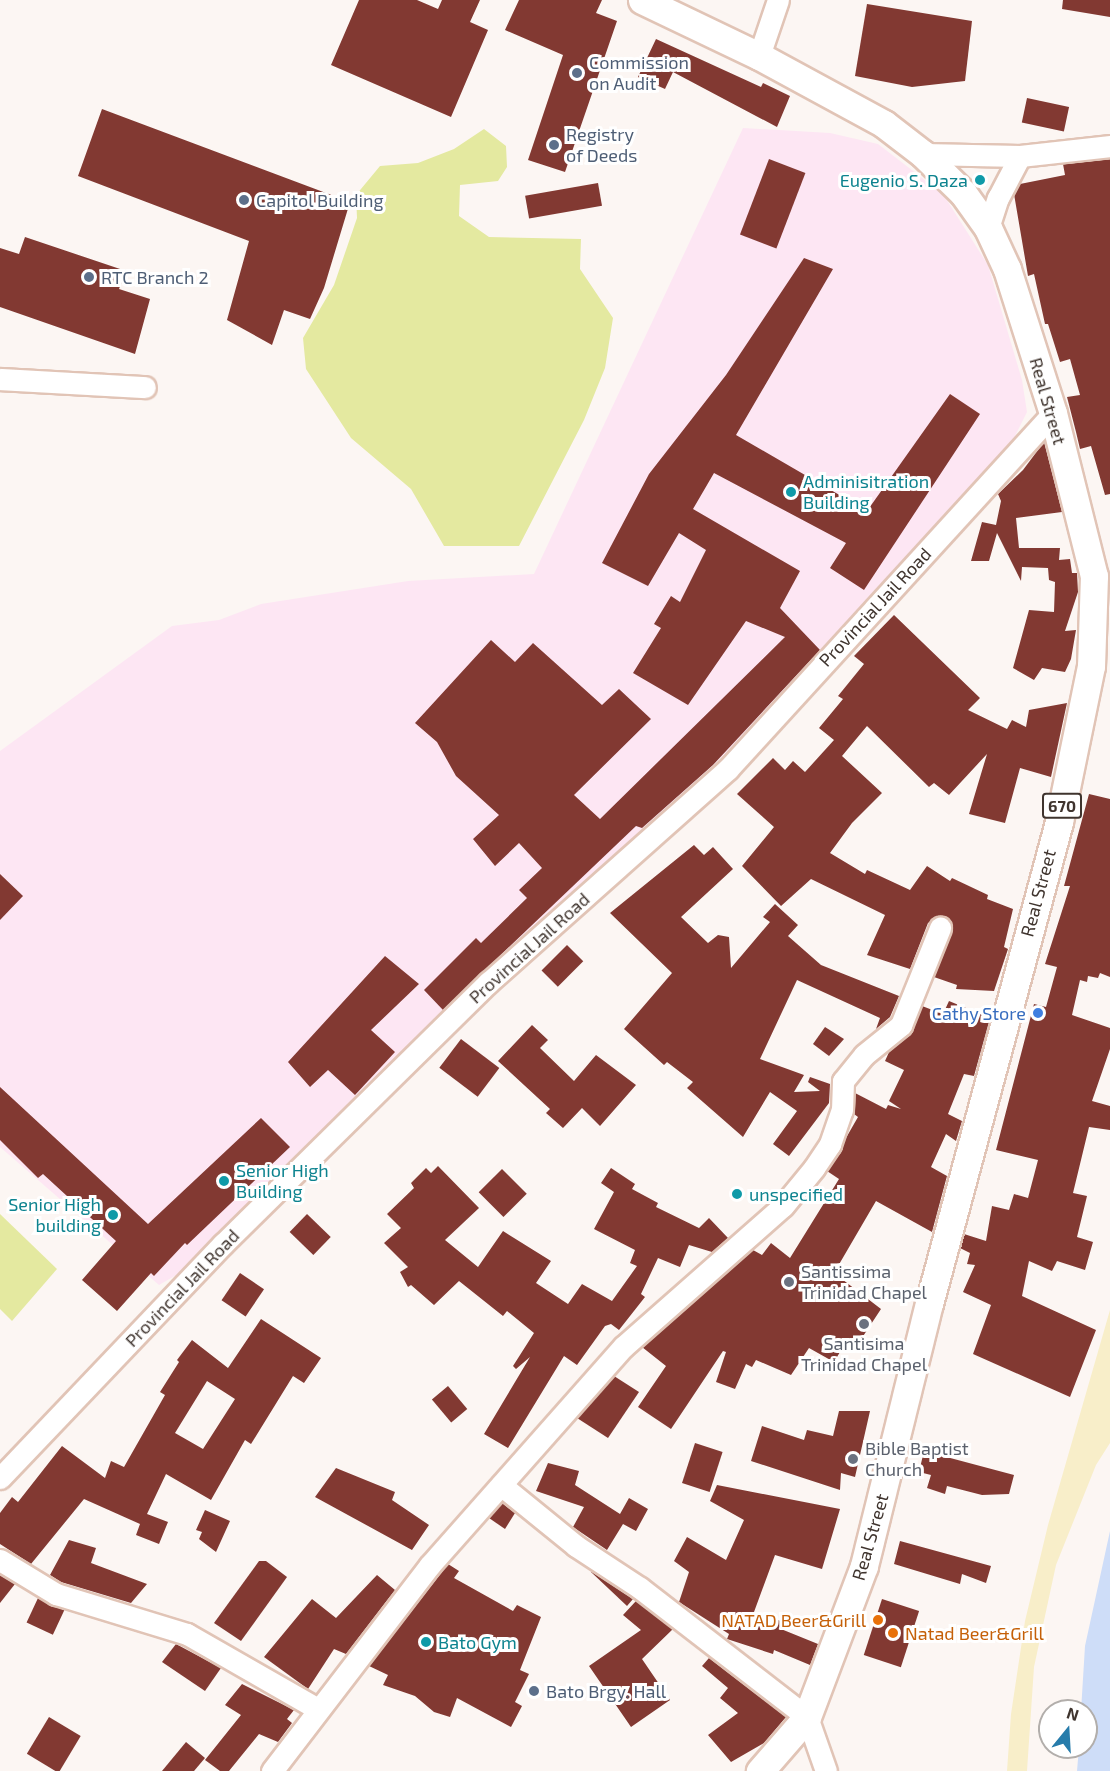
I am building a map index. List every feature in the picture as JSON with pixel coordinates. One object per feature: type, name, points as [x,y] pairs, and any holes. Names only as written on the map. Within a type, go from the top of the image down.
[{"type":"main road","name":"Real Street","points":[[642,0],[759,57],[884,124],[923,154],[963,193],[988,228],[1007,268],[1053,413],[1094,576],[1091,666],[1059,822],[929,1303],[864,1566],[807,1717],[760,1771]]},
{"type":"street","points":[[759,57],[778,0]]},
{"type":"street","points":[[923,154],[1020,156],[1110,146]]},
{"type":"street","points":[[988,228],[998,198],[1020,156]]},
{"type":"street","points":[[0,379],[145,387]]},
{"type":"street","name":"Provincial Jail Road","points":[[0,1478],[223,1244],[481,990],[728,769],[1053,413]]},
{"type":"street","points":[[272,1771],[430,1565],[623,1347],[783,1206],[814,1168],[830,1144],[842,1110],[843,1081],[864,1055],[901,1025],[940,928]]},
{"type":"street","points":[[501,1485],[576,1546],[640,1588],[807,1717],[826,1771]]},
{"type":"street","points":[[0,1560],[56,1594],[187,1634],[318,1709]]},
{"type":"shaded area","points":[[743,128],[830,133],[878,144],[943,194],[988,265],[1022,380],[1027,412],[1014,438],[841,643],[185,1270],[159,1285],[0,1147],[0,751],[172,626],[219,620],[261,604],[408,581],[534,574]]},
{"type":"green space","points":[[484,129],[506,146],[507,167],[498,181],[460,185],[459,216],[489,237],[581,239],[580,269],[613,318],[605,368],[584,420],[519,546],[444,546],[411,489],[351,438],[306,369],[303,338],[334,285],[357,218],[356,195],[380,166],[418,163],[454,149]]},
{"type":"green space","points":[[0,1214],[57,1269],[12,1321],[0,1309]]},
{"type":"sand","points":[[1110,1310],[1110,1443],[1096,1465],[1056,1565],[1034,1667],[1027,1771],[1007,1771],[1011,1714],[1025,1621],[1048,1525]]},
{"type":"water","points":[[1110,1531],[1110,1771],[1077,1771],[1078,1759],[1098,1759],[1098,1699],[1082,1699],[1085,1646]]},
{"type":"building","points":[[359,0],[417,0],[438,9],[442,0],[480,0],[470,22],[488,30],[451,117],[331,65]]},
{"type":"building","points":[[519,0],[602,0],[596,13],[617,21],[565,172],[528,160],[563,55],[505,30]]},
{"type":"building","points":[[1063,0],[1110,0],[1110,17],[1062,9]]},
{"type":"building","points":[[867,4],[972,21],[965,81],[912,87],[855,76]]},
{"type":"building","points":[[656,39],[761,87],[763,83],[790,96],[777,127],[673,72],[665,89],[638,77]]},
{"type":"building","points":[[1027,98],[1069,107],[1064,131],[1022,122]]},
{"type":"building","points":[[102,109],[350,202],[324,288],[310,319],[284,310],[272,345],[227,320],[249,241],[78,176]]},
{"type":"building","points":[[769,159],[805,173],[776,249],[740,235]]},
{"type":"building","points":[[1110,159],[1110,494],[1105,495],[1091,446],[1080,449],[1067,397],[1080,395],[1070,359],[1060,362],[1048,324],[1045,324],[1034,274],[1028,276],[1014,194],[1020,184],[1065,175],[1063,164]]},
{"type":"building","points":[[598,183],[602,206],[529,219],[525,196]]},
{"type":"building","points":[[25,237],[126,271],[119,289],[150,299],[135,354],[0,307],[0,248],[19,254]]},
{"type":"building","points":[[804,258],[833,269],[736,435],[867,511],[950,394],[980,414],[864,590],[830,568],[846,543],[714,473],[693,509],[800,571],[780,608],[820,650],[713,765],[642,828],[636,826],[443,1010],[424,990],[476,938],[481,943],[527,898],[519,890],[542,868],[519,843],[495,866],[473,839],[499,815],[456,776],[437,742],[415,723],[491,640],[515,662],[533,643],[602,705],[619,689],[651,719],[574,795],[600,819],[785,637],[746,621],[688,705],[633,673],[661,628],[654,624],[671,596],[680,602],[706,550],[679,533],[648,586],[602,563],[649,474],[726,375]]},
{"type":"building","points":[[1044,442],[1062,512],[1016,518],[1019,548],[1060,548],[1059,560],[1070,559],[1072,573],[1077,573],[1078,592],[1065,631],[1076,630],[1071,659],[1065,672],[1042,668],[1034,680],[1013,668],[1029,610],[1054,612],[1055,582],[1049,580],[1048,568],[1022,567],[1021,581],[997,533],[989,561],[971,561],[982,522],[996,525],[1001,501],[998,494],[1023,470]]},
{"type":"building","points":[[894,615],[980,698],[968,710],[1007,729],[1012,720],[1026,727],[1029,710],[1067,703],[1051,777],[1020,768],[1005,823],[969,814],[987,754],[949,795],[934,783],[929,787],[867,726],[842,756],[882,793],[852,823],[830,853],[865,874],[867,870],[910,890],[927,866],[950,881],[952,878],[988,895],[987,899],[1013,909],[1004,947],[1008,949],[994,991],[956,989],[957,985],[934,977],[952,932],[952,926],[945,916],[938,916],[928,923],[910,969],[867,955],[885,915],[811,879],[781,906],[742,866],[774,827],[737,794],[773,758],[785,770],[793,761],[805,772],[834,740],[819,728],[843,699],[838,696],[864,664],[854,656]]},
{"type":"building","points":[[1089,794],[1110,799],[1110,977],[1100,973],[1098,978],[1088,976],[1087,982],[1080,980],[1072,1015],[1110,1028],[1110,1049],[1092,1101],[1110,1106],[1110,1130],[1089,1127],[1073,1193],[1087,1196],[1077,1237],[1093,1242],[1085,1270],[1057,1261],[1052,1271],[1029,1261],[1022,1296],[1096,1330],[1070,1397],[973,1354],[991,1305],[963,1292],[975,1265],[967,1264],[970,1253],[960,1248],[964,1234],[986,1241],[992,1206],[1009,1210],[1014,1194],[1028,1198],[1038,1160],[996,1150],[1034,1004],[1046,1007],[1057,967],[1045,964],[1070,886],[1064,886]]},
{"type":"building","points":[[694,845],[704,855],[713,847],[733,869],[681,917],[708,943],[718,935],[729,937],[731,968],[770,922],[763,917],[775,904],[798,925],[788,936],[821,965],[899,996],[890,1017],[876,1029],[880,1018],[797,980],[760,1059],[804,1075],[794,1092],[820,1091],[808,1082],[810,1077],[830,1084],[829,1103],[789,1156],[773,1144],[797,1111],[770,1092],[743,1137],[687,1088],[693,1082],[667,1062],[664,1065],[624,1029],[672,973],[610,913]]},
{"type":"building","points":[[0,874],[23,896],[0,920]]},
{"type":"building","points":[[567,945],[583,961],[558,987],[542,970]]},
{"type":"building","points":[[385,956],[419,984],[371,1030],[395,1052],[355,1095],[328,1070],[310,1087],[288,1062]]},
{"type":"building","points":[[949,1001],[990,1018],[974,1076],[964,1074],[948,1114],[962,1121],[956,1141],[946,1134],[931,1167],[947,1176],[932,1232],[876,1201],[834,1273],[881,1309],[852,1353],[843,1347],[834,1362],[809,1348],[791,1375],[756,1360],[752,1367],[746,1364],[735,1389],[716,1382],[726,1352],[723,1351],[671,1429],[638,1407],[666,1366],[642,1347],[753,1250],[762,1255],[771,1243],[790,1258],[839,1179],[827,1171],[858,1117],[854,1114],[855,1093],[886,1109],[888,1105],[901,1109],[889,1101],[904,1070],[885,1061],[890,1050],[913,1030],[922,1006],[943,1014]]},
{"type":"building","points":[[532,1025],[548,1040],[540,1048],[574,1081],[596,1055],[636,1085],[600,1126],[582,1108],[563,1128],[546,1113],[550,1109],[498,1061]]},
{"type":"building","points":[[825,1027],[844,1039],[829,1056],[813,1044]]},
{"type":"building","points":[[461,1039],[499,1068],[478,1097],[439,1068]]},
{"type":"building","points":[[0,1087],[148,1224],[261,1118],[290,1147],[187,1245],[185,1243],[154,1276],[151,1273],[117,1311],[82,1280],[116,1241],[43,1174],[38,1178],[0,1140]]},
{"type":"building","points":[[438,1166],[479,1208],[445,1240],[478,1267],[503,1231],[551,1261],[536,1283],[568,1304],[582,1284],[612,1301],[637,1266],[630,1263],[635,1250],[594,1229],[614,1192],[601,1183],[611,1168],[635,1184],[632,1189],[658,1203],[656,1207],[699,1228],[709,1218],[728,1238],[712,1252],[689,1245],[680,1267],[658,1258],[641,1294],[645,1297],[619,1330],[611,1324],[605,1326],[577,1365],[564,1356],[508,1448],[484,1434],[530,1357],[516,1369],[513,1366],[534,1333],[507,1311],[503,1316],[459,1281],[434,1305],[411,1285],[408,1287],[400,1272],[408,1267],[384,1243],[401,1228],[387,1214],[414,1188],[411,1183],[426,1168],[431,1173]]},
{"type":"building","points":[[502,1169],[527,1194],[503,1217],[479,1192]]},
{"type":"building","points":[[307,1214],[331,1237],[313,1255],[290,1232]]},
{"type":"building","points":[[240,1273],[264,1289],[246,1317],[222,1300]]},
{"type":"building","points":[[261,1319],[321,1358],[304,1383],[293,1376],[251,1444],[245,1440],[211,1500],[166,1474],[147,1514],[168,1522],[159,1544],[136,1535],[140,1524],[84,1499],[31,1564],[0,1544],[0,1513],[12,1497],[18,1502],[62,1446],[105,1478],[111,1461],[124,1467],[165,1395],[160,1392],[179,1362],[177,1360],[192,1340],[228,1368]],"holes":[[[207,1381],[235,1399],[203,1449],[175,1433]]]},
{"type":"building","points":[[614,1376],[639,1392],[608,1438],[577,1418]]},
{"type":"building","points":[[448,1386],[467,1409],[451,1422],[432,1399]]},
{"type":"building","points":[[839,1411],[870,1411],[855,1477],[841,1473],[840,1490],[751,1461],[762,1426],[804,1440],[807,1430],[833,1436]]},
{"type":"building","points":[[695,1443],[723,1452],[710,1492],[682,1483]]},
{"type":"building","points":[[924,1451],[1014,1475],[1009,1494],[982,1495],[947,1486],[945,1494],[927,1488],[931,1475],[919,1472]]},
{"type":"building","points":[[548,1463],[579,1471],[575,1485],[620,1514],[629,1498],[648,1509],[636,1531],[623,1524],[607,1550],[573,1527],[584,1507],[536,1491]]},
{"type":"building","points":[[336,1468],[395,1492],[392,1500],[429,1525],[412,1550],[315,1497]]},
{"type":"building","points":[[717,1485],[840,1509],[822,1569],[775,1555],[754,1612],[784,1622],[781,1629],[818,1644],[810,1665],[774,1650],[773,1654],[727,1639],[729,1634],[679,1602],[689,1572],[674,1561],[687,1537],[726,1560],[744,1520],[710,1501]]},
{"type":"building","points":[[502,1503],[515,1513],[505,1529],[489,1518]]},
{"type":"building","points":[[205,1510],[230,1521],[216,1552],[199,1539],[202,1532],[196,1530]]},
{"type":"building","points":[[69,1540],[96,1548],[91,1563],[147,1584],[131,1603],[61,1582],[50,1575]]},
{"type":"building","points":[[900,1541],[991,1566],[986,1583],[962,1574],[960,1584],[894,1564]]},
{"type":"building","points":[[259,1561],[266,1561],[287,1577],[241,1641],[214,1623]]},
{"type":"building","points":[[448,1564],[459,1571],[454,1578],[513,1611],[517,1605],[541,1617],[520,1670],[529,1674],[515,1702],[522,1706],[511,1727],[457,1698],[450,1717],[434,1712],[415,1696],[383,1685],[388,1675],[369,1666]]},
{"type":"building","points":[[592,1572],[633,1599],[627,1606]]},
{"type":"building","points":[[0,1575],[15,1584],[0,1603]]},
{"type":"building","points":[[377,1575],[395,1590],[346,1654],[334,1649],[308,1689],[264,1657],[312,1599],[336,1618]]},
{"type":"building","points":[[38,1598],[64,1610],[53,1635],[27,1622]]},
{"type":"building","name":"Natad Beer&Grill","points":[[882,1599],[919,1611],[901,1667],[864,1655]]},
{"type":"building","points":[[636,1601],[673,1629],[642,1659],[670,1700],[631,1727],[589,1666],[641,1630],[623,1615]]},
{"type":"building","points":[[176,1644],[221,1668],[205,1691],[162,1662]]},
{"type":"building","points":[[709,1658],[786,1717],[764,1743],[731,1762],[708,1735],[738,1713],[720,1698],[728,1688],[702,1666]]},
{"type":"building","points":[[242,1684],[294,1710],[287,1719],[292,1723],[278,1742],[259,1734],[229,1771],[220,1771],[205,1760],[241,1715],[225,1705]]},
{"type":"building","points":[[49,1717],[81,1736],[60,1771],[55,1771],[27,1754]]},
{"type":"building","points":[[186,1742],[205,1758],[194,1771],[162,1771]]},
{"type":"place","name":"Commission on Audit","points":[[577,73]]},
{"type":"place","name":"Registry of Deeds","points":[[554,145]]},
{"type":"place","name":"Eugenio S. Daza","points":[[980,180]]},
{"type":"place","name":"Capitol Building","points":[[244,200]]},
{"type":"place","name":"RTC Branch 2","points":[[89,277]]},
{"type":"place","name":"Adminisitration Building","points":[[791,492]]},
{"type":"place","name":"Cathy Store","points":[[1038,1013]]},
{"type":"place","name":"Senior High Building","points":[[224,1181]]},
{"type":"place","name":"unspecified","points":[[737,1194]]},
{"type":"place","name":"Senior High building","points":[[113,1215]]},
{"type":"place","name":"Santissima Trinidad Chapel","points":[[789,1282]]},
{"type":"place","name":"Santisima Trinidad Chapel","points":[[864,1324]]},
{"type":"place","name":"Bible Baptist Church","points":[[853,1459]]},
{"type":"place","name":"NATAD Beer&Grill","points":[[878,1620]]},
{"type":"place","name":"Natad Beer&Grill","points":[[893,1633]]},
{"type":"place","name":"Bato Gym","points":[[426,1642]]},
{"type":"place","name":"Bato Brgy. Hall","points":[[534,1691]]}]
